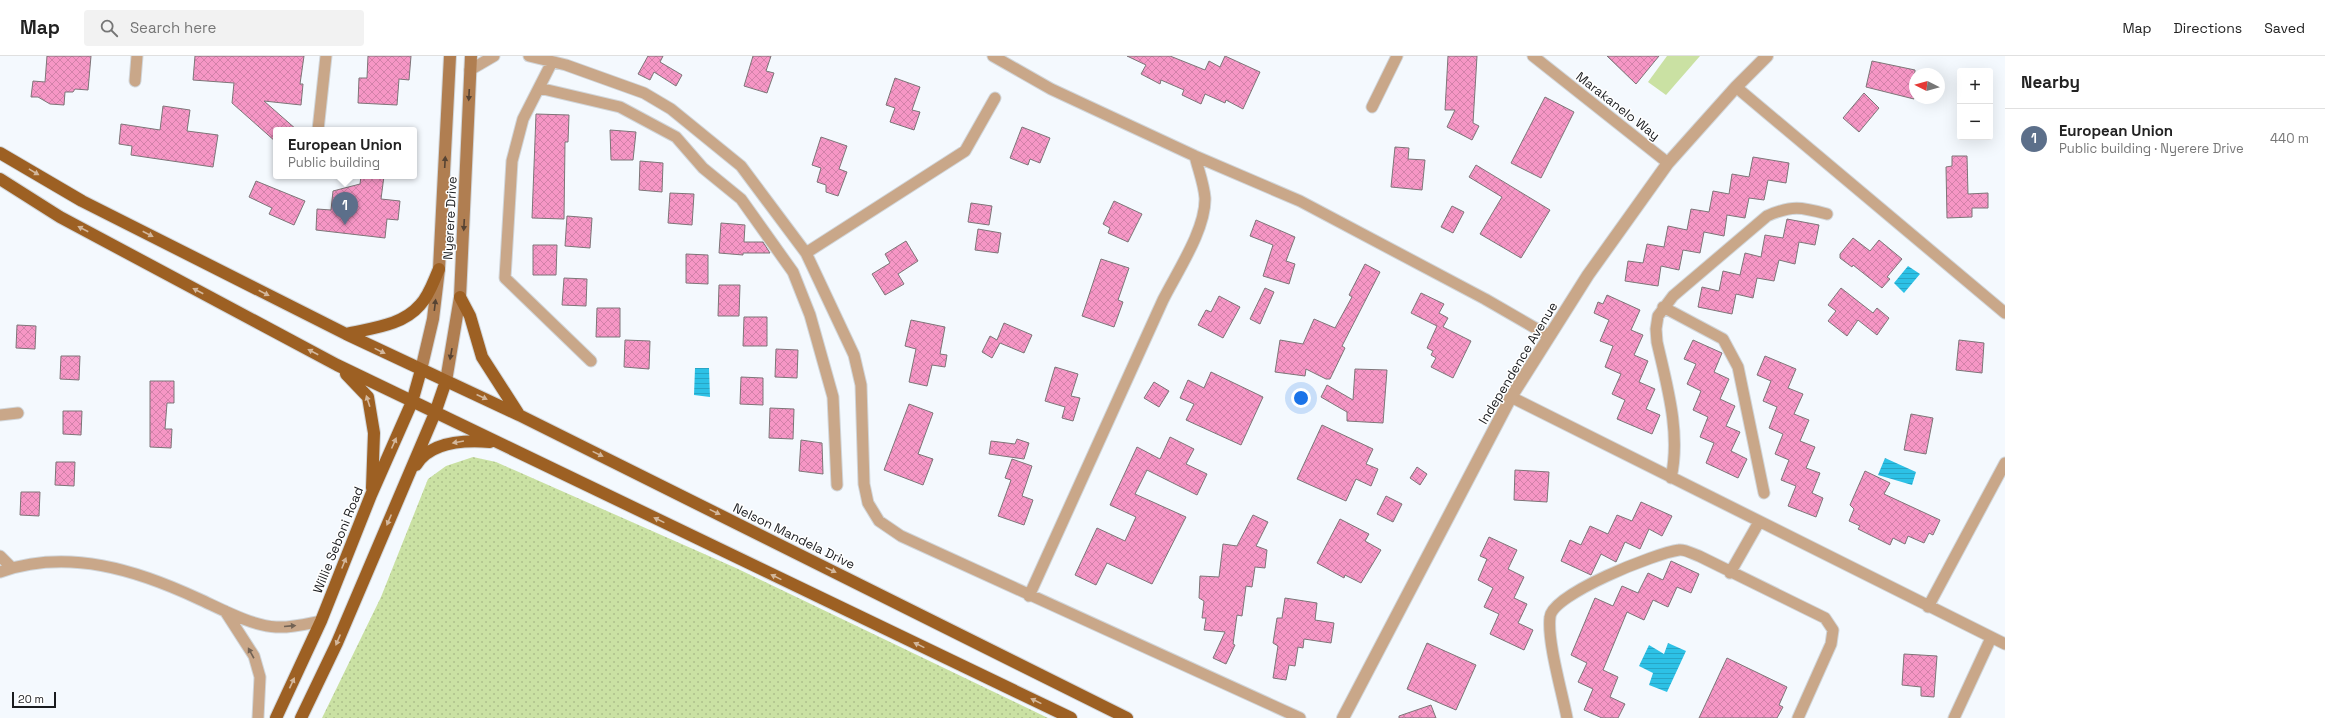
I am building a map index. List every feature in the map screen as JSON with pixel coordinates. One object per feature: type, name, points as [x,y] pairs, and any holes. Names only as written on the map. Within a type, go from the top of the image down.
[{"type":"main road","name":"Nyerere Drive","points":[[421,370],[433,319],[439,269],[450,56]]},
{"type":"main road","name":"Nyerere Drive","points":[[446,381],[460,297],[471,56]]},
{"type":"main road","name":"Nelson Mandela Drive","points":[[0,152],[82,201],[346,334],[519,414],[1127,718]]},
{"type":"main road","points":[[0,179],[60,217],[337,365],[1071,718]]},
{"type":"main road","points":[[346,334],[386,325],[412,313],[421,304],[439,269]]},
{"type":"main road","points":[[460,297],[470,316],[482,357],[519,414]]},
{"type":"main road","points":[[337,365],[368,397],[374,433],[371,495]]},
{"type":"main road","name":"Willie Seboni Road","points":[[276,718],[321,621],[371,495],[412,402],[421,370]]},
{"type":"main road","points":[[302,718],[338,643],[435,413],[446,381]]},
{"type":"main road","points":[[396,503],[418,463],[430,450],[466,441],[497,443]]},
{"type":"street","points":[[135,81],[137,56]]},
{"type":"street","points":[[318,127],[326,56]]},
{"type":"street","points":[[470,70],[494,56]]},
{"type":"street","points":[[529,56],[552,62],[644,93],[671,109],[741,166],[806,253],[854,355],[861,385],[864,484],[868,503],[877,518],[901,536],[1029,596],[1300,718]]},
{"type":"street","points":[[993,56],[1050,89],[1194,156],[1300,201],[1486,299],[1549,336]]},
{"type":"street","points":[[1372,107],[1397,56]]},
{"type":"street","name":"Marakanelo Way","points":[[1533,56],[1668,163]]},
{"type":"street","name":"Independence Avenue","points":[[1343,718],[1511,397],[1588,275],[1668,163],[1736,87],[1767,56]]},
{"type":"street","points":[[552,62],[523,119],[512,161],[505,278],[591,361]]},
{"type":"street","points":[[1736,87],[2005,313]]},
{"type":"street","points":[[539,88],[620,107],[676,137],[703,168],[741,199],[793,272],[810,315],[833,397],[837,485]]},
{"type":"street","points":[[806,253],[966,152],[995,98]]},
{"type":"street","points":[[1029,596],[1159,307],[1204,214],[1205,197],[1194,156]]},
{"type":"street","points":[[1671,478],[1676,457],[1675,437],[1656,329],[1658,316],[1663,307],[1673,296],[1767,216],[1785,208],[1806,208],[1827,214]]},
{"type":"street","points":[[1663,307],[1723,339],[1732,353],[1738,367],[1764,493]]},
{"type":"street","points":[[1511,397],[1928,607],[2005,644]]},
{"type":"street","points":[[0,415],[18,413]]},
{"type":"street","points":[[1928,607],[2005,463]]},
{"type":"street","points":[[1730,573],[1759,522]]},
{"type":"street","points":[[1567,718],[1550,635],[1550,616],[1552,609],[1568,596],[1606,576],[1669,552],[1681,550],[1699,556],[1730,573],[1825,618],[1833,630],[1831,644],[1798,718]]},
{"type":"street","points":[[0,556],[12,568]]},
{"type":"street","points":[[0,572],[12,568],[51,562],[88,562],[127,570],[165,584],[225,611],[275,627],[321,621]]},
{"type":"street","points":[[225,611],[254,656],[260,677],[258,718]]},
{"type":"street","points":[[1954,718],[1991,638]]},
{"type":"green space","points":[[1667,56],[1700,56],[1666,95],[1648,82]]},
{"type":"green space","points":[[473,457],[496,462],[736,568],[1048,718],[322,718],[381,597],[428,479],[446,466]]},
{"type":"water","points":[[1908,266],[1920,274],[1904,293],[1894,283]]},
{"type":"water","points":[[695,368],[709,368],[710,397],[694,395]]},
{"type":"water","points":[[1885,458],[1916,472],[1912,485],[1878,475]]},
{"type":"water","points":[[1668,643],[1686,651],[1667,692],[1649,685],[1653,673],[1639,666],[1649,645],[1664,654]]},
{"type":"building","points":[[47,56],[91,56],[88,90],[75,89],[73,92],[65,92],[64,105],[50,104],[38,97],[31,97],[33,81],[45,82]]},
{"type":"building","points":[[195,56],[304,56],[300,84],[303,84],[301,105],[264,101],[294,127],[273,127],[273,139],[232,103],[234,83],[193,80]]},
{"type":"building","points":[[368,56],[411,56],[409,80],[399,79],[397,105],[358,103],[359,78],[367,78]]},
{"type":"building","points":[[648,56],[663,56],[660,62],[682,75],[676,86],[654,72],[650,80],[638,74]]},
{"type":"building","points":[[753,56],[771,56],[766,71],[774,73],[767,93],[744,86]]},
{"type":"building","points":[[1127,56],[1170,56],[1205,70],[1209,61],[1220,67],[1225,56],[1260,72],[1243,109],[1226,100],[1225,103],[1205,94],[1201,104],[1182,95],[1184,90],[1161,80],[1160,84],[1141,74],[1146,65]]},
{"type":"building","points":[[1448,56],[1477,56],[1473,123],[1479,126],[1472,140],[1447,127],[1455,110],[1445,110]]},
{"type":"building","points":[[1607,56],[1659,56],[1636,84]]},
{"type":"building","points":[[1872,61],[1909,69],[1909,98],[1866,87]]},
{"type":"building","points":[[895,78],[920,87],[912,110],[920,112],[914,130],[890,122],[895,108],[886,105]]},
{"type":"building","points":[[1864,93],[1879,108],[1859,132],[1843,118]]},
{"type":"building","points":[[1545,97],[1574,112],[1541,178],[1511,163]]},
{"type":"building","points":[[163,106],[190,110],[187,131],[218,135],[213,167],[131,155],[132,146],[119,144],[121,124],[160,130]]},
{"type":"building","points":[[536,114],[569,115],[568,142],[565,142],[564,219],[532,218]]},
{"type":"building","points":[[1022,127],[1050,138],[1040,163],[1030,159],[1028,165],[1010,158]]},
{"type":"building","points":[[610,130],[636,132],[633,160],[611,160]]},
{"type":"building","points":[[821,137],[847,146],[839,169],[847,172],[838,196],[826,192],[826,185],[817,182],[821,168],[812,165]]},
{"type":"building","points":[[1395,147],[1409,148],[1408,159],[1425,160],[1422,190],[1391,187]]},
{"type":"building","points":[[1952,156],[1967,156],[1968,194],[1988,193],[1988,208],[1972,208],[1972,217],[1947,218],[1946,167],[1952,166]]},
{"type":"building","points":[[1753,157],[1789,163],[1786,183],[1768,180],[1764,200],[1749,198],[1745,218],[1727,215],[1724,236],[1704,232],[1700,253],[1683,250],[1679,270],[1661,266],[1658,286],[1625,281],[1628,261],[1643,263],[1647,244],[1664,247],[1668,226],[1687,230],[1691,209],[1709,212],[1713,191],[1729,194],[1732,174],[1749,177]]},
{"type":"building","points":[[640,161],[663,163],[662,192],[639,190]]},
{"type":"building","points":[[1476,165],[1550,210],[1521,258],[1480,234],[1502,197],[1469,177]]},
{"type":"building","points":[[361,179],[384,179],[381,199],[400,201],[398,220],[387,219],[385,238],[316,230],[317,209],[331,210],[333,191],[360,184]]},
{"type":"building","points":[[256,181],[305,201],[294,225],[269,214],[272,208],[249,197]]},
{"type":"building","points":[[670,193],[694,194],[692,225],[668,223]]},
{"type":"building","points":[[1114,201],[1142,214],[1128,242],[1108,233],[1110,228],[1103,224]]},
{"type":"building","points":[[971,203],[992,206],[989,225],[968,222]]},
{"type":"building","points":[[1452,206],[1464,212],[1453,233],[1441,227]]},
{"type":"building","points":[[567,216],[592,218],[590,248],[565,246]]},
{"type":"building","points":[[1787,219],[1819,225],[1815,245],[1799,242],[1795,264],[1779,260],[1774,281],[1757,278],[1753,298],[1736,294],[1732,314],[1698,307],[1702,287],[1719,291],[1723,271],[1740,275],[1745,253],[1761,257],[1765,235],[1783,238]]},
{"type":"building","points":[[1256,220],[1295,237],[1286,261],[1295,264],[1289,284],[1263,276],[1273,245],[1250,236]]},
{"type":"building","points":[[721,223],[745,225],[744,242],[763,242],[770,253],[743,253],[743,255],[719,253]]},
{"type":"building","points":[[978,229],[1001,233],[998,253],[975,250]]},
{"type":"building","points":[[1853,238],[1870,251],[1879,240],[1902,259],[1887,277],[1890,279],[1882,288],[1853,265],[1852,267],[1840,258],[1840,254]]},
{"type":"building","points":[[906,241],[918,261],[898,274],[904,284],[885,295],[872,274],[890,263],[885,254]]},
{"type":"building","points":[[533,245],[557,245],[556,275],[533,275]]},
{"type":"building","points":[[686,254],[708,255],[708,284],[686,283]]},
{"type":"building","points":[[1101,259],[1129,268],[1118,300],[1123,302],[1114,327],[1082,316]]},
{"type":"building","points":[[1365,264],[1380,272],[1342,346],[1345,348],[1330,379],[1326,379],[1306,369],[1305,376],[1275,372],[1280,340],[1303,344],[1314,319],[1335,328],[1352,297],[1349,295]]},
{"type":"building","points":[[564,278],[587,279],[586,306],[562,305]]},
{"type":"building","points":[[719,285],[740,285],[739,316],[718,316]]},
{"type":"building","points":[[1265,288],[1274,292],[1260,324],[1250,319]]},
{"type":"building","points":[[1841,288],[1873,313],[1877,308],[1889,318],[1877,335],[1858,320],[1847,336],[1828,321],[1836,311],[1828,305]]},
{"type":"building","points":[[1421,293],[1444,304],[1439,313],[1448,318],[1443,327],[1471,341],[1453,378],[1431,367],[1436,358],[1431,355],[1433,351],[1427,348],[1437,326],[1411,313]]},
{"type":"building","points":[[1607,295],[1640,310],[1631,330],[1643,335],[1634,355],[1648,361],[1639,382],[1655,389],[1646,409],[1660,415],[1652,434],[1617,419],[1625,400],[1612,394],[1621,374],[1605,367],[1613,346],[1600,341],[1609,320],[1594,313],[1598,302],[1603,304]]},
{"type":"building","points":[[1219,296],[1240,307],[1223,338],[1198,325],[1206,310],[1211,312]]},
{"type":"building","points":[[597,308],[620,308],[620,337],[596,337]]},
{"type":"building","points":[[744,317],[767,317],[767,346],[743,346]]},
{"type":"building","points":[[911,320],[945,327],[940,354],[947,355],[945,367],[932,365],[927,386],[909,382],[916,349],[905,346]]},
{"type":"building","points":[[1004,323],[1032,335],[1024,353],[1000,343],[992,358],[982,352],[990,336],[997,340]]},
{"type":"building","points":[[17,325],[36,326],[35,349],[16,348]]},
{"type":"building","points":[[625,340],[650,341],[649,369],[624,367]]},
{"type":"building","points":[[1693,340],[1722,353],[1714,372],[1729,379],[1720,399],[1735,406],[1726,426],[1740,432],[1731,451],[1747,459],[1738,478],[1706,463],[1714,443],[1700,437],[1708,417],[1693,410],[1701,391],[1687,384],[1696,364],[1684,359]]},
{"type":"building","points":[[1959,340],[1984,343],[1982,373],[1956,370]]},
{"type":"building","points":[[776,349],[798,350],[797,378],[775,377]]},
{"type":"building","points":[[61,356],[80,356],[79,380],[60,379]]},
{"type":"building","points":[[1765,356],[1796,369],[1788,388],[1803,394],[1794,414],[1809,420],[1800,441],[1815,447],[1806,468],[1820,473],[1812,493],[1823,498],[1816,517],[1788,506],[1796,486],[1781,480],[1789,460],[1775,454],[1783,434],[1769,428],[1777,407],[1763,401],[1771,381],[1757,375]]},
{"type":"building","points":[[1055,367],[1078,374],[1071,396],[1080,398],[1073,421],[1062,418],[1065,407],[1045,401]]},
{"type":"building","points":[[1355,369],[1387,370],[1383,423],[1347,421],[1347,412],[1321,397],[1327,385],[1353,400]]},
{"type":"building","points":[[1211,372],[1263,397],[1241,445],[1186,420],[1194,404],[1180,398],[1188,380],[1204,388]]},
{"type":"building","points":[[741,377],[763,378],[763,405],[740,404]]},
{"type":"building","points":[[150,381],[174,381],[174,403],[167,403],[165,429],[172,429],[171,448],[150,447]]},
{"type":"building","points":[[1154,382],[1169,391],[1159,407],[1144,398]]},
{"type":"building","points":[[909,404],[933,413],[918,454],[933,459],[923,485],[884,470]]},
{"type":"building","points":[[770,408],[794,409],[793,439],[769,438]]},
{"type":"building","points":[[63,411],[82,411],[81,435],[63,434]]},
{"type":"building","points":[[1911,414],[1933,418],[1926,454],[1904,450]]},
{"type":"building","points":[[1322,425],[1373,449],[1366,464],[1378,469],[1371,486],[1356,479],[1346,501],[1297,479]]},
{"type":"building","points":[[1170,437],[1194,449],[1186,464],[1207,474],[1197,495],[1147,470],[1135,494],[1186,517],[1152,584],[1107,563],[1096,585],[1075,575],[1097,528],[1125,541],[1136,517],[1110,505],[1137,447],[1160,459]]},
{"type":"building","points":[[1017,439],[1029,443],[1024,459],[989,454],[991,441],[1015,444]]},
{"type":"building","points":[[801,440],[822,443],[823,474],[799,471]]},
{"type":"building","points":[[1012,459],[1032,466],[1022,496],[1033,500],[1024,525],[998,516],[1011,480],[1005,478]]},
{"type":"building","points":[[56,462],[75,462],[74,486],[55,485]]},
{"type":"building","points":[[1417,467],[1427,474],[1420,485],[1410,478]]},
{"type":"building","points":[[1515,470],[1549,472],[1547,502],[1514,500]]},
{"type":"building","points":[[1865,471],[1890,483],[1884,494],[1940,520],[1933,535],[1929,533],[1924,543],[1908,536],[1905,544],[1893,538],[1890,545],[1858,529],[1860,526],[1849,521],[1854,509],[1850,505]]},
{"type":"building","points":[[21,492],[40,492],[39,516],[20,515]]},
{"type":"building","points":[[1386,496],[1402,504],[1393,522],[1377,514]]},
{"type":"building","points":[[1641,502],[1672,516],[1662,536],[1649,529],[1640,549],[1625,542],[1616,562],[1601,554],[1591,575],[1561,561],[1570,540],[1581,545],[1590,526],[1608,534],[1617,515],[1632,521]]},
{"type":"building","points":[[1253,515],[1268,522],[1256,546],[1267,550],[1265,568],[1255,567],[1252,587],[1246,586],[1242,616],[1237,615],[1233,644],[1235,645],[1226,664],[1213,658],[1225,632],[1204,630],[1206,618],[1202,618],[1204,601],[1199,598],[1200,576],[1219,577],[1223,544],[1237,546]]},
{"type":"building","points":[[1340,519],[1369,534],[1365,541],[1381,550],[1361,583],[1345,575],[1344,578],[1317,563]]},
{"type":"building","points":[[1489,537],[1517,550],[1508,569],[1524,577],[1514,598],[1527,604],[1518,623],[1533,630],[1524,650],[1490,634],[1499,614],[1484,607],[1493,588],[1478,580],[1487,559],[1480,556]]},
{"type":"building","points":[[1671,561],[1699,574],[1691,593],[1677,587],[1668,607],[1653,600],[1644,620],[1627,612],[1603,670],[1618,677],[1610,697],[1625,704],[1618,718],[1602,718],[1584,710],[1593,689],[1578,682],[1587,663],[1571,655],[1595,598],[1613,606],[1622,586],[1638,593],[1648,573],[1663,580]]},
{"type":"building","points":[[1285,598],[1317,603],[1315,620],[1334,623],[1331,643],[1304,639],[1303,648],[1298,647],[1295,666],[1289,665],[1286,680],[1273,678],[1278,646],[1273,643],[1277,618],[1282,618]]},
{"type":"building","points":[[1427,643],[1476,665],[1456,710],[1407,689]]},
{"type":"building","points":[[1904,654],[1937,656],[1934,697],[1921,696],[1921,687],[1902,685]]},
{"type":"building","points":[[1727,658],[1787,687],[1779,705],[1783,707],[1777,718],[1699,718]]},
{"type":"building","points":[[1431,705],[1436,718],[1399,718],[1399,716]]},
{"type":"place","name":"European Union","points":[[345,225]]}]
